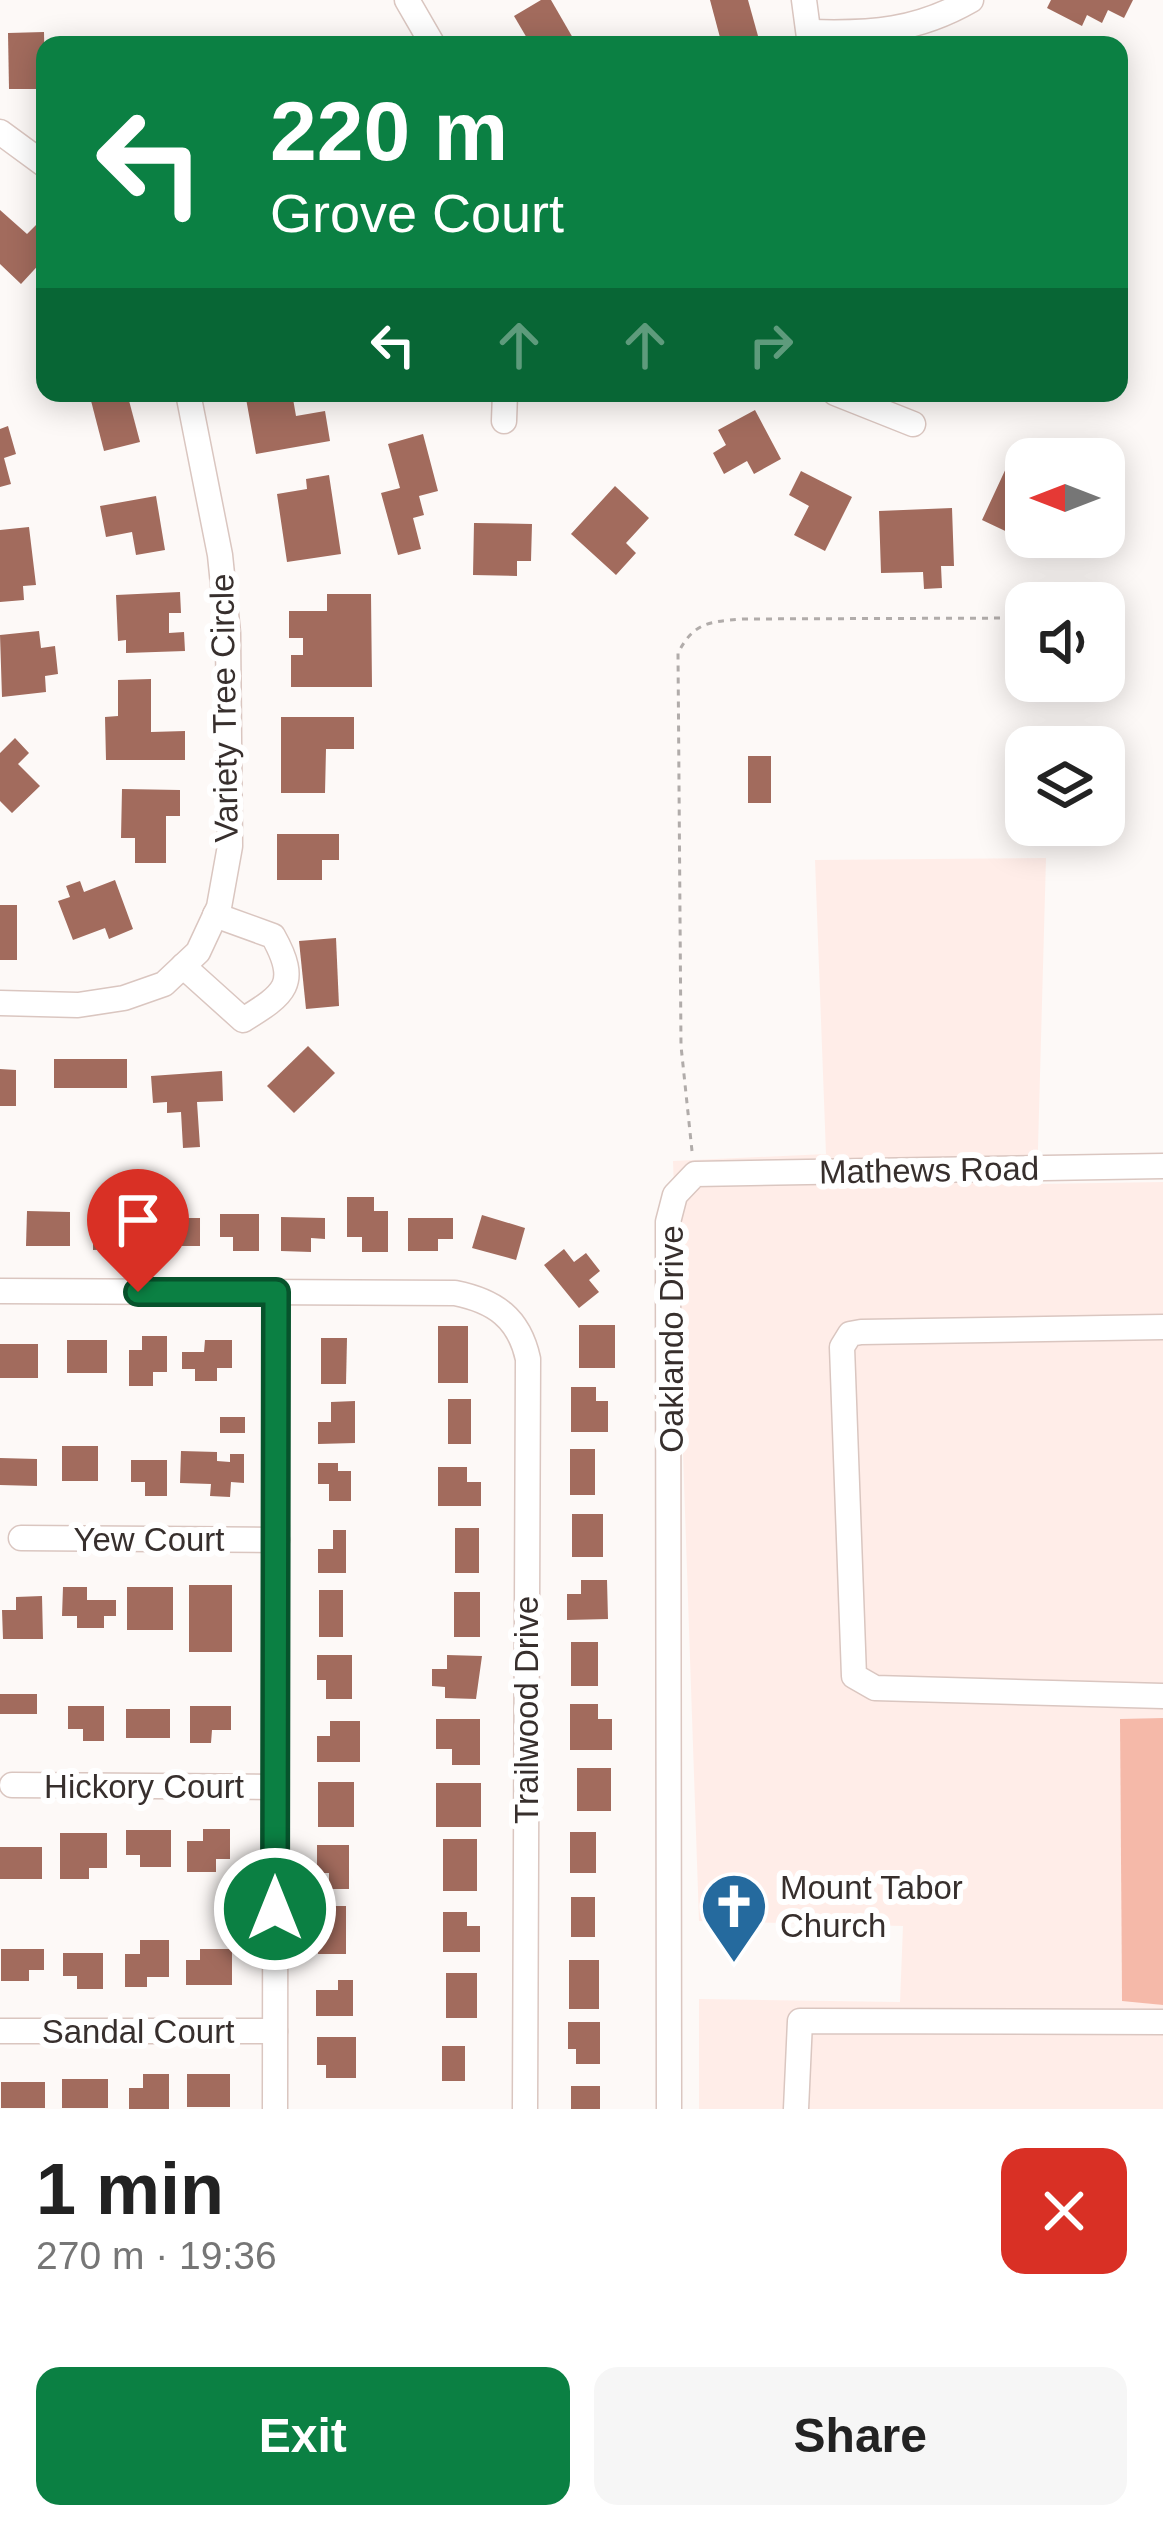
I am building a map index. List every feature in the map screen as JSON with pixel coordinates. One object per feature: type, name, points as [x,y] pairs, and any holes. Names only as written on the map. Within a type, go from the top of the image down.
[{"type":"street","points":[[407,0],[428,36]]},
{"type":"street","points":[[804,0],[810,36]]},
{"type":"street","points":[[850,36],[910,28],[971,0]]},
{"type":"street","points":[[0,132],[36,158]]},
{"type":"street","name":"Variety Tree Circle","points":[[0,1003],[78,1004],[124,998],[164,984],[198,952],[215,915],[230,847],[228,633],[220,555],[190,402]]},
{"type":"street","points":[[505,402],[505,421]]},
{"type":"street","points":[[858,402],[913,424]]},
{"type":"street","points":[[183,966],[243,1020],[277,999],[287,982],[287,962],[273,936],[215,915]]},
{"type":"street","name":"Mathews Road","points":[[695,1174],[1163,1166]]},
{"type":"street","name":"Oaklando Drive","points":[[668,2109],[668,1222],[675,1195],[695,1174]]},
{"type":"street","points":[[0,1292],[276,1292],[274,2109]]},
{"type":"street","name":"Trailwood Drive","points":[[276,1292],[455,1293],[486,1299],[508,1316],[524,1341],[528,1358],[524,2109]]},
{"type":"street","points":[[1163,1327],[861,1332],[850,1334],[842,1347],[854,1676],[860,1683],[874,1688],[1163,1696]]},
{"type":"street","name":"Yew Court","points":[[21,1538],[277,1540]]},
{"type":"street","name":"Hickory Court","points":[[12,1785],[275,1786]]},
{"type":"street","points":[[796,2109],[800,2020],[1163,2022]]},
{"type":"street","name":"Sandal Court","points":[[0,2031],[275,2031]]},
{"type":"path","points":[[695,1174],[681,1023],[678,653],[690,632],[703,622],[1005,618]]},
{"type":"shaded area","points":[[1046,858],[1037,1184],[1163,1182],[1163,1718],[1120,1720],[1122,2000],[1163,2005],[1163,2109],[699,2109],[699,1999],[900,2002],[903,1926],[699,1921],[673,1161],[826,1154],[815,860]]},
{"type":"shaded area","points":[[1163,1718],[1163,2005],[1122,2001],[1120,1719]]},
{"type":"building","points":[[541,0],[551,0],[572,36],[526,36],[514,16]]},
{"type":"building","points":[[710,0],[748,0],[758,36],[720,36]]},
{"type":"building","points":[[1051,0],[1133,0],[1124,18],[1108,10],[1102,23],[1087,15],[1082,26],[1047,8]]},
{"type":"building","points":[[44,32],[44,36],[36,36],[36,89],[9,89],[8,33]]},
{"type":"building","points":[[0,210],[27,234],[36,225],[36,268],[21,284],[0,264]]},
{"type":"building","points":[[91,402],[129,402],[140,442],[104,451]]},
{"type":"building","points":[[247,402],[294,402],[296,416],[325,411],[330,441],[256,454]]},
{"type":"building","points":[[755,410],[781,459],[754,474],[747,461],[724,474],[713,453],[726,445],[718,430]]},
{"type":"building","points":[[8,426],[16,454],[4,458],[11,484],[0,487],[0,429]]},
{"type":"building","points":[[423,434],[438,491],[419,496],[424,515],[413,518],[421,549],[398,555],[381,493],[400,488],[388,444]]},
{"type":"building","points":[[1005,470],[1005,531],[982,520]]},
{"type":"building","points":[[801,471],[852,497],[825,551],[794,535],[809,506],[789,495]]},
{"type":"building","points":[[329,475],[341,554],[287,562],[277,494],[307,489],[306,479]]},
{"type":"building","points":[[615,486],[649,518],[626,543],[636,553],[616,575],[571,534]]},
{"type":"building","points":[[156,496],[165,550],[136,555],[132,532],[106,537],[100,506]]},
{"type":"building","points":[[952,508],[954,566],[941,566],[942,588],[924,589],[923,572],[881,573],[879,511]]},
{"type":"building","points":[[474,523],[532,524],[531,561],[517,561],[517,576],[473,575]]},
{"type":"building","points":[[29,527],[36,585],[23,586],[24,600],[0,602],[0,530]]},
{"type":"building","points":[[180,592],[181,613],[169,613],[169,633],[184,632],[185,651],[126,653],[126,640],[118,641],[116,595]]},
{"type":"building","points":[[327,594],[371,594],[372,687],[291,687],[291,655],[303,655],[303,638],[289,638],[289,611],[327,611]]},
{"type":"building","points":[[39,631],[41,648],[55,646],[58,674],[45,676],[46,692],[2,697],[0,635]]},
{"type":"building","points":[[151,679],[151,732],[185,731],[185,760],[106,760],[105,717],[118,716],[118,680]]},
{"type":"building","points":[[281,717],[354,717],[354,749],[326,749],[325,793],[281,793]]},
{"type":"building","points":[[15,738],[29,753],[18,764],[40,786],[12,813],[0,801],[0,753]]},
{"type":"building","points":[[748,756],[771,756],[771,803],[748,803]]},
{"type":"building","points":[[122,789],[180,790],[180,816],[166,816],[166,863],[135,863],[135,838],[121,838]]},
{"type":"building","points":[[277,834],[339,834],[339,860],[322,860],[322,880],[277,880]]},
{"type":"building","points":[[115,880],[133,929],[109,939],[105,928],[73,940],[58,901],[70,897],[66,886],[80,881],[84,892]]},
{"type":"building","points":[[0,905],[17,905],[17,960],[0,960]]},
{"type":"building","points":[[336,938],[339,1006],[306,1009],[299,941]]},
{"type":"building","points":[[308,1046],[335,1073],[294,1113],[267,1086]]},
{"type":"building","points":[[54,1059],[127,1059],[127,1088],[54,1088]]},
{"type":"building","points":[[0,1069],[16,1070],[16,1106],[0,1106]]},
{"type":"building","points":[[222,1071],[223,1101],[197,1102],[200,1147],[183,1148],[181,1112],[167,1113],[167,1102],[153,1103],[151,1076]]},
{"type":"building","points":[[347,1197],[374,1197],[374,1211],[388,1211],[388,1252],[362,1252],[362,1237],[347,1237]]},
{"type":"building","points":[[27,1211],[70,1212],[70,1246],[26,1246]]},
{"type":"building","points":[[220,1214],[259,1214],[259,1251],[233,1251],[233,1237],[220,1237]]},
{"type":"building","points":[[482,1215],[525,1228],[516,1260],[472,1248]]},
{"type":"building","points":[[136,1216],[136,1239],[120,1239],[120,1249],[93,1250],[93,1217]]},
{"type":"building","points":[[281,1217],[325,1218],[325,1239],[311,1238],[311,1252],[281,1251]]},
{"type":"building","points":[[155,1218],[200,1218],[200,1246],[155,1246]]},
{"type":"building","points":[[408,1218],[453,1218],[453,1239],[438,1239],[438,1251],[408,1251]]},
{"type":"building","points":[[564,1249],[574,1262],[586,1253],[600,1271],[589,1280],[599,1292],[579,1308],[544,1265]]},
{"type":"building","points":[[579,1325],[615,1325],[615,1368],[579,1368]]},
{"type":"building","points":[[438,1326],[468,1326],[468,1383],[438,1383]]},
{"type":"building","points":[[142,1336],[167,1336],[167,1372],[153,1372],[153,1386],[129,1386],[129,1350],[142,1350]]},
{"type":"building","points":[[321,1338],[347,1338],[346,1384],[321,1384]]},
{"type":"building","points":[[67,1340],[107,1340],[107,1373],[67,1373]]},
{"type":"building","points":[[205,1340],[232,1340],[232,1368],[217,1368],[217,1381],[195,1381],[195,1369],[182,1369],[182,1352],[204,1352]]},
{"type":"building","points":[[0,1344],[38,1344],[38,1378],[0,1378]]},
{"type":"building","points":[[571,1387],[596,1387],[596,1401],[608,1401],[608,1432],[571,1432]]},
{"type":"building","points":[[448,1399],[471,1399],[471,1444],[448,1444]]},
{"type":"building","points":[[355,1401],[355,1443],[318,1444],[318,1422],[331,1422],[331,1402]]},
{"type":"building","points":[[220,1417],[245,1417],[245,1433],[220,1433]]},
{"type":"building","points":[[62,1446],[98,1446],[98,1481],[62,1481]]},
{"type":"building","points":[[570,1449],[595,1449],[595,1495],[570,1495]]},
{"type":"building","points":[[181,1451],[217,1452],[217,1461],[230,1462],[230,1454],[244,1454],[244,1483],[231,1482],[230,1497],[210,1496],[211,1484],[180,1483]]},
{"type":"building","points":[[0,1458],[37,1459],[37,1486],[0,1485]]},
{"type":"building","points":[[131,1460],[167,1460],[167,1496],[145,1496],[145,1482],[131,1482]]},
{"type":"building","points":[[318,1463],[338,1463],[338,1471],[351,1471],[351,1501],[329,1501],[329,1484],[318,1484]]},
{"type":"building","points":[[438,1467],[467,1467],[467,1482],[481,1482],[481,1506],[438,1506]]},
{"type":"building","points":[[572,1514],[603,1514],[603,1557],[572,1557]]},
{"type":"building","points":[[455,1528],[479,1528],[479,1573],[455,1573]]},
{"type":"building","points":[[333,1530],[346,1530],[346,1573],[318,1573],[318,1549],[333,1549]]},
{"type":"building","points":[[581,1580],[607,1580],[608,1619],[567,1620],[567,1594],[581,1594]]},
{"type":"building","points":[[189,1585],[232,1585],[232,1652],[189,1652]]},
{"type":"building","points":[[63,1587],[87,1587],[87,1600],[116,1600],[116,1616],[104,1616],[104,1628],[77,1628],[77,1616],[62,1616]]},
{"type":"building","points":[[127,1587],[173,1587],[173,1630],[127,1630]]},
{"type":"building","points":[[319,1590],[343,1590],[343,1637],[319,1637]]},
{"type":"building","points":[[454,1592],[480,1592],[480,1637],[454,1637]]},
{"type":"building","points":[[42,1596],[43,1639],[3,1639],[2,1610],[16,1610],[16,1597]]},
{"type":"building","points":[[571,1642],[598,1642],[598,1686],[571,1686]]},
{"type":"building","points":[[317,1655],[352,1655],[352,1699],[326,1699],[326,1680],[317,1680]]},
{"type":"building","points":[[447,1655],[482,1656],[476,1699],[445,1698],[445,1687],[432,1686],[432,1669],[447,1669]]},
{"type":"building","points":[[0,1694],[37,1694],[37,1714],[0,1714]]},
{"type":"building","points":[[570,1704],[598,1704],[598,1719],[612,1719],[612,1750],[570,1750]]},
{"type":"building","points":[[68,1706],[104,1706],[104,1741],[83,1741],[83,1729],[68,1729]]},
{"type":"building","points":[[190,1706],[231,1706],[231,1730],[212,1730],[211,1743],[190,1743]]},
{"type":"building","points":[[126,1709],[170,1709],[170,1738],[126,1738]]},
{"type":"building","points":[[436,1719],[480,1719],[480,1765],[452,1765],[452,1749],[436,1749]]},
{"type":"building","points":[[330,1721],[360,1721],[360,1762],[317,1762],[317,1736],[330,1736]]},
{"type":"building","points":[[577,1768],[611,1768],[611,1811],[577,1811]]},
{"type":"building","points":[[318,1782],[354,1782],[354,1827],[318,1827]]},
{"type":"building","points":[[436,1783],[481,1783],[481,1827],[436,1827]]},
{"type":"building","points":[[203,1829],[230,1829],[230,1859],[216,1859],[216,1872],[187,1872],[187,1841],[203,1841]]},
{"type":"building","points":[[126,1830],[171,1830],[171,1867],[140,1867],[140,1855],[126,1855]]},
{"type":"building","points":[[570,1832],[596,1832],[596,1873],[570,1873]]},
{"type":"building","points":[[60,1833],[107,1833],[107,1868],[89,1868],[89,1879],[60,1879]]},
{"type":"building","points":[[443,1839],[477,1839],[477,1891],[443,1891]]},
{"type":"building","points":[[317,1845],[349,1845],[349,1889],[329,1889],[329,1873],[317,1873]]},
{"type":"building","points":[[0,1847],[42,1847],[42,1879],[0,1879]]},
{"type":"building","points":[[571,1897],[595,1897],[595,1937],[571,1937]]},
{"type":"building","points":[[318,1906],[346,1906],[346,1954],[318,1954]]},
{"type":"building","points":[[443,1912],[467,1912],[467,1926],[480,1926],[480,1952],[443,1952]]},
{"type":"building","points":[[140,1940],[169,1940],[169,1977],[147,1977],[147,1987],[125,1987],[125,1954],[140,1954]]},
{"type":"building","points":[[1,1949],[44,1949],[44,1970],[29,1970],[29,1981],[1,1981]]},
{"type":"building","points":[[200,1949],[232,1949],[232,1985],[186,1985],[186,1960],[200,1960]]},
{"type":"building","points":[[63,1953],[103,1953],[103,1989],[77,1989],[77,1976],[63,1976]]},
{"type":"building","points":[[569,1960],[599,1960],[599,2009],[569,2009]]},
{"type":"building","points":[[446,1973],[477,1973],[477,2018],[446,2018]]},
{"type":"building","points":[[338,1980],[353,1980],[353,2016],[316,2016],[316,1990],[338,1990]]},
{"type":"building","points":[[568,2022],[600,2022],[600,2064],[576,2064],[576,2049],[568,2049]]},
{"type":"building","points":[[317,2037],[356,2037],[356,2078],[326,2078],[326,2065],[317,2065]]},
{"type":"building","points":[[442,2046],[465,2046],[465,2081],[442,2081]]},
{"type":"building","points":[[143,2074],[169,2074],[169,2109],[129,2109],[129,2088],[143,2088]]},
{"type":"building","points":[[187,2074],[230,2074],[230,2107],[187,2107]]},
{"type":"building","points":[[62,2079],[108,2079],[108,2108],[62,2108]]},
{"type":"building","points":[[1,2082],[45,2082],[45,2108],[1,2108]]},
{"type":"building","points":[[571,2086],[600,2086],[600,2109],[571,2109]]},
{"type":"place","name":"Mount Tabor Church","points":[[734,1965]]},
{"type":"route","points":[[138,1292],[276,1292],[275,1909]]}]
